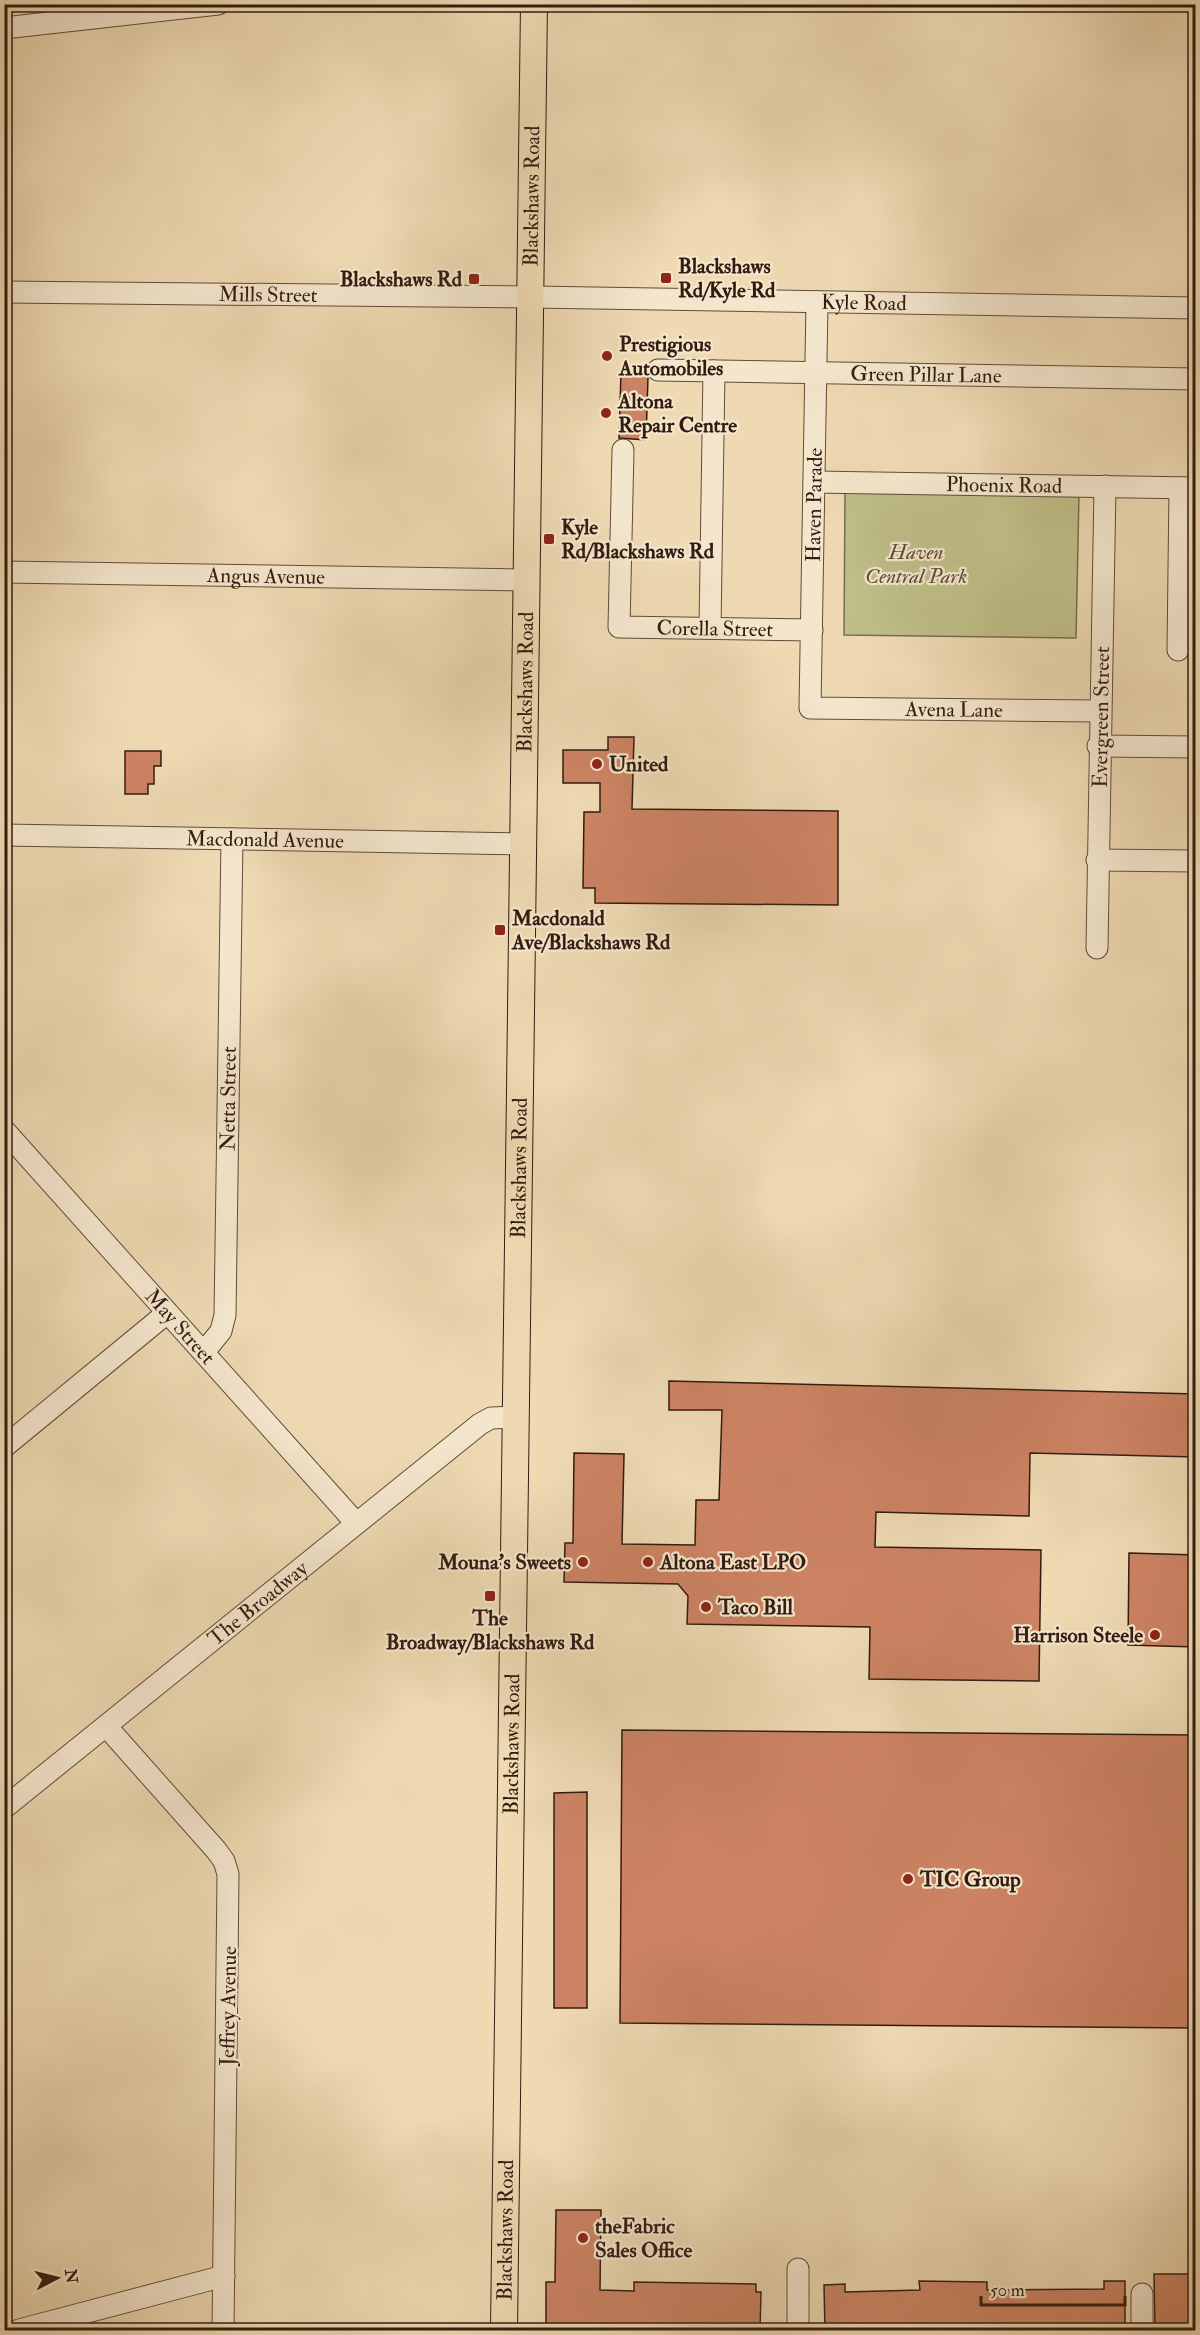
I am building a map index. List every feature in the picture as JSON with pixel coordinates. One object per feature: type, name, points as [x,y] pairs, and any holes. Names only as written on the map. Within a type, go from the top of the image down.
[{"type":"main road","name":"Blackshaws Road","points":[[504,2331],[525,844],[534,4]]},
{"type":"street","points":[[4,28],[218,4]]},
{"type":"street","name":"Mills Street","points":[[4,292],[532,297]]},
{"type":"street","name":"Kyle Road","points":[[532,297],[1196,308]]},
{"type":"street","name":"Haven Parade","points":[[810,708],[818,302]]},
{"type":"street","name":"Green Pillar Lane","points":[[658,370],[1196,379]]},
{"type":"street","points":[[710,628],[714,371]]},
{"type":"street","name":"Corella Street","points":[[623,450],[619,627],[812,630]]},
{"type":"street","name":"Phoenix Road","points":[[814,482],[1188,488]]},
{"type":"street","name":"Evergreen Street","points":[[1097,948],[1098,746],[1105,486]]},
{"type":"street","points":[[1178,650],[1187,598],[1188,488]]},
{"type":"street","name":"Angus Avenue","points":[[4,572],[528,580]]},
{"type":"street","name":"Avena Lane","points":[[810,708],[1099,711]]},
{"type":"street","points":[[1098,746],[1196,747]]},
{"type":"street","name":"Macdonald Avenue","points":[[4,835],[525,844]]},
{"type":"street","name":"Netta Street","points":[[204,1352],[221,1331],[225,1315],[232,839]]},
{"type":"street","points":[[1097,860],[1196,861]]},
{"type":"street","name":"May Street","points":[[4,1130],[356,1523]]},
{"type":"street","points":[[4,1447],[167,1313]]},
{"type":"street","name":"The Broadway","points":[[4,1808],[480,1424],[491,1418],[517,1417]]},
{"type":"street","name":"Jeffrey Avenue","points":[[106,1726],[216,1850],[224,1861],[228,1874],[223,2331]]},
{"type":"street","points":[[798,2269],[798,2331]]},
{"type":"street","points":[[19,2331],[224,2276]]},
{"type":"street","points":[[1142,2294],[1142,2331]]},
{"type":"green space","name":"Haven Central Park","points":[[845,493],[1079,495],[1076,638],[844,635]]},
{"type":"building","points":[[621,372],[646,372],[648,377],[646,440],[619,438]]},
{"type":"building","points":[[608,737],[634,737],[632,809],[838,811],[838,905],[595,903],[595,888],[583,888],[584,812],[600,812],[600,783],[563,783],[563,750],[608,750]]},
{"type":"building","points":[[125,751],[161,751],[161,766],[154,766],[154,784],[148,784],[148,794],[125,794]]},
{"type":"building","points":[[669,1381],[1196,1394],[1196,1457],[1030,1453],[1029,1516],[876,1512],[875,1547],[1041,1550],[1039,1681],[869,1679],[870,1627],[687,1624],[688,1596],[678,1584],[564,1582],[565,1543],[573,1543],[574,1453],[624,1454],[622,1544],[695,1545],[696,1500],[719,1500],[722,1410],[669,1410]]},
{"type":"building","points":[[1129,1553],[1196,1555],[1196,1647],[1128,1645]]},
{"type":"building","name":"TIC Group","points":[[622,1730],[1196,1735],[1196,2028],[620,2023]]},
{"type":"building","points":[[587,1792],[587,2008],[554,2008],[554,1793]]},
{"type":"building","points":[[556,2210],[601,2210],[600,2290],[634,2291],[634,2282],[756,2284],[756,2292],[761,2292],[760,2331],[546,2331],[546,2282],[555,2282]]},
{"type":"building","points":[[1154,2274],[1195,2274],[1195,2331],[1155,2331]]},
{"type":"building","points":[[919,2281],[987,2282],[987,2290],[1104,2289],[1104,2281],[1125,2281],[1125,2331],[825,2331],[824,2285],[845,2284],[845,2292],[920,2290]]},
{"type":"place","name":"Blackshaws Rd/Kyle Rd","points":[[666,278]]},
{"type":"place","name":"Blackshaws Rd","points":[[474,279]]},
{"type":"place","name":"Prestigious Automobiles","points":[[607,356]]},
{"type":"place","name":"Altona Repair Centre","points":[[606,413]]},
{"type":"place","name":"Kyle Rd/Blackshaws Rd","points":[[549,539]]},
{"type":"place","name":"United","points":[[597,764]]},
{"type":"place","name":"Macdonald Ave/Blackshaws Rd","points":[[500,930]]},
{"type":"place","name":"Mouna’s Sweets","points":[[583,1562]]},
{"type":"place","name":"Altona East LPO","points":[[648,1562]]},
{"type":"place","name":"The Broadway/Blackshaws Rd","points":[[490,1596]]},
{"type":"place","name":"Taco Bill","points":[[706,1607]]},
{"type":"place","name":"Harrison Steele","points":[[1155,1635]]},
{"type":"place","name":"TIC Group","points":[[908,1879]]},
{"type":"place","name":"theFabric Sales Office","points":[[583,2238]]}]
